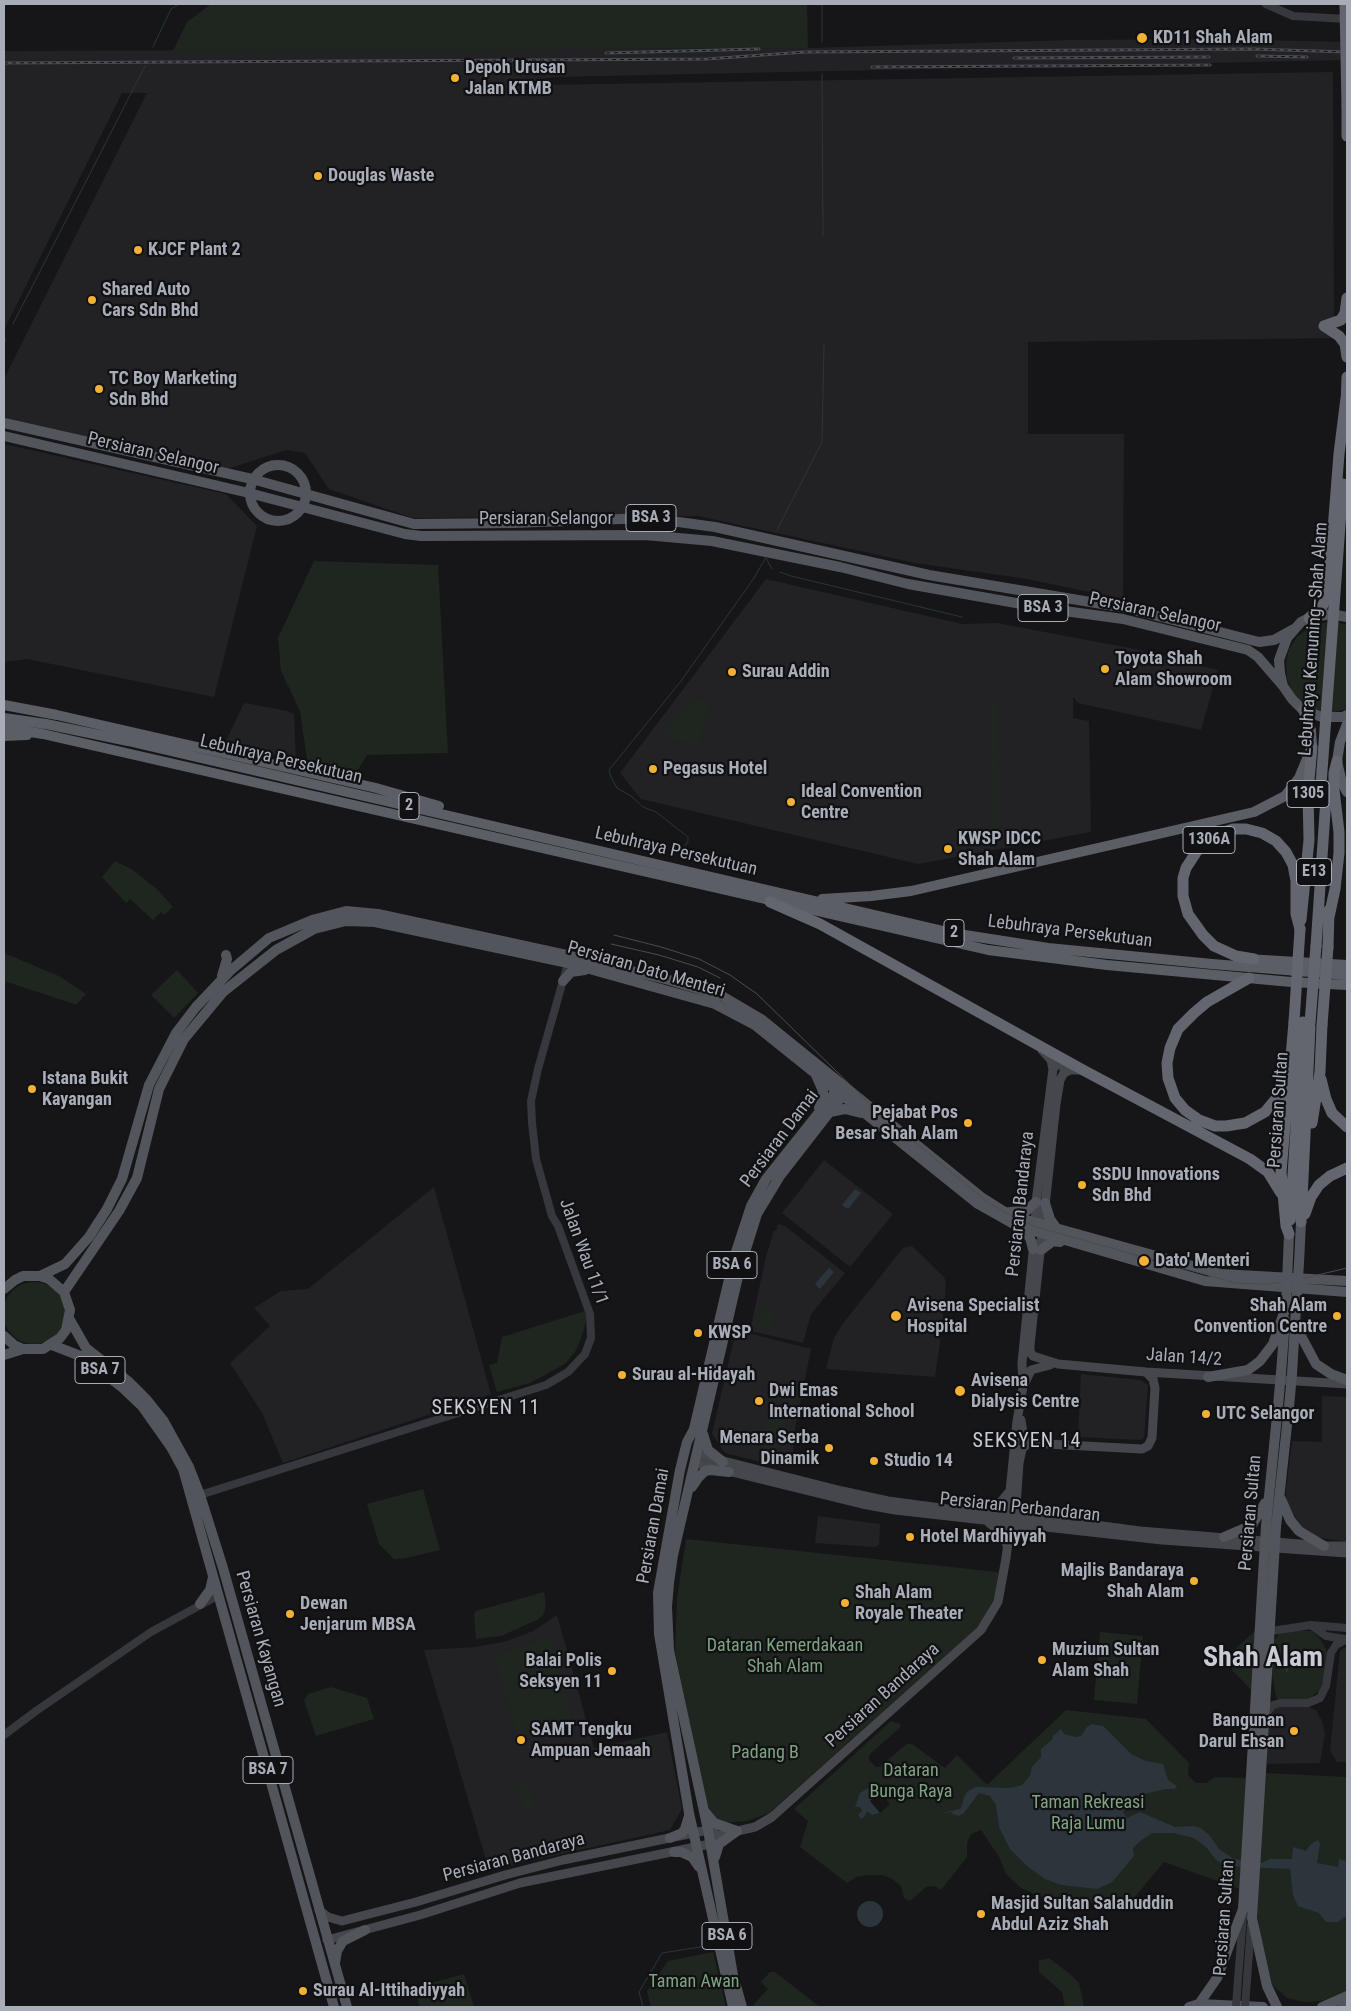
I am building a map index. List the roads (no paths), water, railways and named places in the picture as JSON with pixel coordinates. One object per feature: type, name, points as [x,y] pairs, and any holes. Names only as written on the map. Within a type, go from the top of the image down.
[{"type":"highway","points":[[1345,4],[1347,136]]},
{"type":"highway","points":[[1347,298],[1345,313],[1341,320],[1324,326],[1339,336],[1345,344],[1347,357]]},
{"type":"highway","name":"Lebuhraya Kemuning–Shah Alam","points":[[1302,1022],[1322,852],[1323,798],[1343,484],[1347,377]]},
{"type":"highway","points":[[1309,618],[1323,605],[1328,593],[1339,454],[1346,398]]},
{"type":"highway","name":"Lebuhraya Kemuning–Shah Alam","points":[[1312,946],[1318,817],[1323,798],[1347,511]]},
{"type":"highway","points":[[4,706],[57,714],[376,788],[451,810],[459,817]]},
{"type":"highway","points":[[806,899],[871,896],[911,891],[1254,812],[1275,803],[1292,788],[1299,778],[1312,747],[1311,730],[1303,710]]},
{"type":"highway","points":[[7,718],[28,714],[57,714]]},
{"type":"highway","name":"Lebuhraya Persekutuan","points":[[7,718],[86,732],[459,817],[952,933],[996,941],[1212,964],[1347,975]]},
{"type":"highway","points":[[1329,918],[1335,888],[1339,846],[1334,773],[1340,742],[1347,724]]},
{"type":"highway","name":"Lebuhraya Persekutuan","points":[[4,728],[43,734],[770,902],[988,950],[1088,963],[1347,985]]},
{"type":"highway","points":[[4,736],[43,734]]},
{"type":"highway","name":"1305","points":[[1309,840],[1308,792],[1312,747]]},
{"type":"highway","points":[[1337,762],[1342,783],[1347,792]]},
{"type":"highway","points":[[1249,978],[1207,1002],[1194,1013],[1178,1029],[1170,1048],[1167,1063],[1168,1078],[1175,1098],[1185,1110],[1199,1120],[1215,1126],[1245,1123],[1265,1112],[1280,1094],[1291,1062],[1302,1022],[1300,929],[1309,840],[1318,817]]},
{"type":"highway","name":"1306A","points":[[1254,959],[1236,956],[1214,946],[1203,935],[1188,914],[1183,896],[1183,878],[1186,868],[1197,851],[1218,834],[1233,829],[1246,829],[1262,833],[1276,841],[1286,852],[1293,865],[1296,881],[1296,914],[1300,929]]},
{"type":"highway","points":[[1303,1166],[1320,1072],[1328,947],[1328,869],[1322,852]]},
{"type":"highway","points":[[1335,888],[1347,862]]},
{"type":"highway","points":[[770,902],[820,924],[1083,1070],[1260,1165],[1268,1172],[1282,1193]]},
{"type":"highway","points":[[1212,964],[1234,958],[1347,965]]},
{"type":"highway","name":"Persiaran Sultan","points":[[1301,1222],[1303,1166],[1302,1022]]},
{"type":"highway","name":"Persiaran Sultan","points":[[1289,1234],[1302,1022]]},
{"type":"highway","points":[[1289,1234],[1286,1226],[1282,1193],[1282,1156],[1291,1062]]},
{"type":"highway","points":[[1320,1072],[1326,1099],[1332,1113],[1347,1127]]},
{"type":"highway","points":[[1301,1222],[1311,1197],[1320,1185],[1330,1176],[1347,1168]]},
{"type":"main road","name":"Persiaran Selangor","points":[[4,423],[252,479],[414,524],[513,523],[649,518],[715,527],[929,575],[1126,608],[1259,642],[1274,640],[1309,618]]},
{"type":"main road","name":"Persiaran Selangor","points":[[4,436],[249,493],[405,534],[421,536],[645,535],[712,541],[840,567],[908,584],[1050,609],[1123,618],[1248,650],[1258,657],[1303,710]]},
{"type":"main road","points":[[276,464],[294,469],[305,484],[306,494],[303,507],[297,514],[290,519],[272,521],[255,511],[250,502],[249,493],[252,479],[258,472],[276,464]]},
{"type":"main road","points":[[1309,618],[1330,614],[1347,617]]},
{"type":"main road","points":[[1284,686],[1280,674],[1280,660],[1287,638],[1294,629]]},
{"type":"main road","points":[[1303,710],[1322,717],[1342,717],[1347,715]]},
{"type":"main road","name":"Persiaran Dato Menteri","points":[[15,1280],[23,1276],[40,1276],[65,1264],[89,1237],[107,1209],[122,1180],[149,1085],[176,1033],[196,1007],[220,981],[234,960],[269,938],[312,920],[346,911],[378,914],[566,958],[579,958],[669,980],[722,996],[761,1019],[842,1090],[981,1197],[1039,1229],[1073,1243],[1205,1281],[1347,1292]]},
{"type":"main road","name":"Persiaran Dato Menteri","points":[[64,1292],[119,1211],[137,1178],[159,1089],[184,1039],[223,992],[273,952],[314,929],[346,921],[375,922],[538,956],[566,958],[599,971],[715,1004],[755,1025],[815,1073],[842,1090],[869,1117],[987,1211],[1021,1227],[1057,1229],[1221,1274],[1347,1281]]},
{"type":"main road","points":[[223,992],[235,976],[237,970],[234,960],[251,962],[273,952]]},
{"type":"main road","points":[[538,956],[560,966],[563,981]]},
{"type":"main road","points":[[563,981],[571,972],[576,970],[599,971]]},
{"type":"main road","points":[[1026,1038],[1047,1054],[1053,1069],[1057,1064],[1061,1064],[1064,1068],[1064,1073],[1070,1070],[1083,1070]]},
{"type":"main road","name":"Persiaran Bandaraya","points":[[1030,1345],[1053,1069]]},
{"type":"main road","points":[[814,1121],[823,1099],[823,1091],[815,1073]]},
{"type":"main road","name":"Persiaran Bandaraya","points":[[1041,1202],[1060,1080],[1064,1073]]},
{"type":"main road","name":"Persiaran Damai","points":[[733,2007],[689,1813],[659,1634],[658,1593],[687,1442],[697,1430],[740,1268],[757,1214],[780,1176],[830,1112],[842,1090]]},
{"type":"main road","name":"Persiaran Damai","points":[[742,2007],[733,1975],[708,1830],[669,1650],[667,1606],[669,1584],[673,1555],[688,1494],[697,1430],[734,1258],[751,1206],[766,1179],[842,1090]]},
{"type":"main road","points":[[830,1112],[846,1109],[869,1117]]},
{"type":"main road","points":[[1007,1212],[1026,1211],[1041,1202],[1057,1229]]},
{"type":"main road","name":"Persiaran Sultan","points":[[1271,1527],[1282,1483],[1285,1448],[1281,1373],[1299,1263],[1301,1222]]},
{"type":"main road","points":[[1021,1227],[1037,1249],[1053,1241],[1073,1243]]},
{"type":"main road","name":"Persiaran Sultan","points":[[1252,1918],[1250,1886],[1271,1527],[1269,1495],[1274,1447],[1292,1374],[1295,1321],[1291,1308],[1288,1263],[1289,1234]]},
{"type":"main road","name":"Persiaran Bandaraya","points":[[1014,1493],[1022,1363],[1037,1249]]},
{"type":"main road","points":[[4,1276],[15,1280]]},
{"type":"main road","points":[[40,1276],[49,1279],[64,1292]]},
{"type":"main road","points":[[4,1289],[15,1280]]},
{"type":"main road","name":"Persiaran Kayangan","points":[[64,1292],[68,1301],[70,1320],[86,1348],[129,1382],[147,1400],[163,1420],[189,1467],[223,1568],[347,2007]]},
{"type":"main road","points":[[1208,1377],[1248,1370],[1260,1361],[1273,1344],[1291,1308]]},
{"type":"main road","points":[[4,1336],[14,1345],[23,1349],[33,1350],[52,1345],[63,1334],[70,1320]]},
{"type":"main road","points":[[1295,1321],[1310,1357],[1316,1364],[1330,1374],[1347,1380]]},
{"type":"main road","name":"Persiaran Kayangan","points":[[52,1345],[83,1357],[123,1388],[142,1406],[158,1426],[183,1469],[334,2007]]},
{"type":"main road","name":"Jalan 14/2","points":[[1030,1345],[1030,1352],[1036,1359],[1058,1364],[1208,1377],[1347,1384]]},
{"type":"main road","points":[[4,1354],[23,1349]]},
{"type":"main road","points":[[1022,1387],[1031,1370],[1037,1367],[1058,1364]]},
{"type":"main road","points":[[1020,1410],[1023,1433],[1027,1438],[1035,1442],[1142,1449],[1148,1446],[1152,1438],[1155,1388],[1153,1379],[1146,1372]]},
{"type":"main road","points":[[697,1430],[708,1450],[723,1462]]},
{"type":"main road","name":"Persiaran Bandaraya","points":[[328,1940],[420,1915],[520,1883],[696,1848],[710,1844],[720,1835],[755,1827],[772,1817],[981,1630],[998,1602],[1003,1580],[1014,1493],[1022,1449],[1028,1443],[1035,1442]]},
{"type":"main road","points":[[676,1492],[682,1484],[687,1464],[694,1458]]},
{"type":"main road","name":"Persiaran Perbandaran","points":[[694,1458],[723,1462],[888,1501],[978,1513],[1051,1527],[1162,1540],[1347,1553]]},
{"type":"main road","name":"Persiaran Perbandaran","points":[[694,1458],[729,1472],[878,1507],[986,1520],[1042,1518],[1140,1531],[1324,1546],[1347,1546]]},
{"type":"main road","points":[[688,1494],[705,1471],[729,1472]]},
{"type":"main road","points":[[978,1513],[1000,1504],[1008,1495],[1014,1493],[1022,1508],[1032,1515],[1042,1518]]},
{"type":"main road","points":[[1224,1537],[1252,1525],[1261,1513],[1269,1495]]},
{"type":"main road","points":[[1280,1496],[1290,1520],[1300,1531],[1324,1546]]},
{"type":"main road","points":[[986,1520],[1001,1533],[1007,1545],[1019,1530],[1051,1527]]},
{"type":"main road","points":[[219,1595],[224,1587],[223,1568]]},
{"type":"main road","points":[[200,1604],[210,1590],[213,1576]]},
{"type":"main road","points":[[200,1604],[215,1605],[224,1615]]},
{"type":"main road","name":"Persiaran Sultan","points":[[1259,1742],[1266,1713],[1266,1632]]},
{"type":"main road","points":[[704,1811],[714,1823],[737,1831]]},
{"type":"main road","points":[[670,1838],[682,1833],[688,1821],[689,1813]]},
{"type":"main road","points":[[708,1830],[720,1835]]},
{"type":"main road","name":"Persiaran Bandaraya","points":[[319,1910],[337,1921],[342,1920],[416,1902],[513,1872],[570,1858],[708,1830]]},
{"type":"main road","points":[[714,1865],[718,1844],[737,1831]]},
{"type":"main road","points":[[674,1852],[681,1852],[692,1857],[702,1873]]},
{"type":"main road","name":"Persiaran Sultan","points":[[1243,1909],[1250,1886]]},
{"type":"main road","points":[[416,1902],[420,1915]]},
{"type":"main road","points":[[1200,2004],[1217,1978],[1243,1909]]},
{"type":"main road","points":[[1252,1918],[1267,1986],[1278,2007]]},
{"type":"main road","points":[[310,1924],[322,1939],[328,1940]]},
{"type":"main road","points":[[335,1965],[337,1951],[343,1940],[366,1930]]},
{"type":"main road","points":[[1322,2007],[1347,1996]]},
{"type":"main road","points":[[1188,2007],[1200,2004],[1262,2007]]},
{"type":"street","points":[[1266,4],[1293,16],[1347,18]]},
{"type":"street","name":"Jalan Wau 11/1","points":[[200,1495],[546,1385],[568,1372],[585,1354],[591,1338],[590,1314],[558,1226],[552,1216],[536,1159],[532,1132],[531,1101],[535,1080],[563,981],[566,958]]},
{"type":"street","points":[[4,1735],[151,1632],[219,1595]]},
{"type":"street","points":[[1266,1632],[1311,1625],[1347,1628]]},
{"type":"street","points":[[1311,1625],[1322,1634],[1331,1638],[1347,1639]]},
{"type":"street","points":[[1266,1713],[1280,1702],[1308,1703],[1320,1698],[1325,1689],[1329,1672],[1330,1653],[1322,1634]]},
{"type":"street","points":[[1330,1653],[1336,1645],[1347,1639]]},
{"type":"street","name":"Persiaran Sultan","points":[[1236,2007],[1243,1909]]},
{"type":"street","name":"Persiaran Sultan","points":[[1245,2007],[1252,1918]]},
{"type":"waterway","points":[[153,47],[171,9],[179,4]]},
{"type":"waterway","points":[[822,4],[822,42]]},
{"type":"waterway","points":[[13,324],[145,66]]},
{"type":"waterway","points":[[822,74],[823,236]]},
{"type":"waterway","points":[[777,530],[822,442],[824,344]]},
{"type":"waterway","points":[[682,851],[688,841],[688,837],[656,812],[643,807],[631,796],[617,788],[609,770],[681,681],[754,578],[766,557]]},
{"type":"waterway","points":[[766,558],[772,569]]},
{"type":"waterway","points":[[780,572],[962,617]]},
{"type":"waterway","points":[[945,1813],[953,1812]]},
{"type":"waterway","points":[[732,1941],[737,1939]]},
{"type":"waterway","points":[[643,2007],[639,1992],[662,1953],[713,1945]]},
{"type":"tram line","points":[[614,935],[699,959],[730,975],[757,994],[875,1109],[986,1201],[1017,1219],[1040,1228],[1236,1283],[1267,1284],[1292,1281],[1347,1268]]},
{"type":"tram line","points":[[611,944],[659,955],[698,967],[720,978]]},
{"type":"railway","points":[[606,53],[759,49]]},
{"type":"railway","points":[[4,63],[707,59],[805,52],[1253,49],[1347,52]]},
{"type":"railway","points":[[1257,56],[1307,57]]},
{"type":"railway","points":[[1014,58],[1209,57]]},
{"type":"railway","points":[[872,67],[1210,65]]},
{"type":"place","name":"KD11 Shah Alam","points":[[1142,38]]},
{"type":"place","name":"Depoh Urusan Jalan KTMB","points":[[455,78]]},
{"type":"place","name":"Douglas Waste","points":[[318,176]]},
{"type":"place","name":"KJCF Plant 2","points":[[138,250]]},
{"type":"place","name":"Shared Auto Cars Sdn Bhd","points":[[92,300]]},
{"type":"place","name":"TC Boy Marketing Sdn Bhd","points":[[99,389]]},
{"type":"place","name":"Toyota Shah Alam Showroom","points":[[1105,669]]},
{"type":"place","name":"Surau Addin","points":[[732,672]]},
{"type":"place","name":"Pegasus Hotel","points":[[653,769]]},
{"type":"place","name":"Ideal Convention Centre","points":[[791,802]]},
{"type":"place","name":"KWSP IDCC Shah Alam","points":[[948,849]]},
{"type":"place","name":"Istana Bukit Kayangan","points":[[32,1089]]},
{"type":"place","name":"Pejabat Pos Besar Shah Alam","points":[[968,1123]]},
{"type":"place","name":"SSDU Innovations Sdn Bhd","points":[[1082,1185]]},
{"type":"place","name":"Dato' Menteri","points":[[1144,1261]]},
{"type":"place","name":"Avisena Specialist Hospital","points":[[896,1316]]},
{"type":"place","name":"Shah Alam Convention Centre","points":[[1337,1316]]},
{"type":"place","name":"KWSP","points":[[698,1333]]},
{"type":"place","name":"Surau al-Hidayah","points":[[622,1375]]},
{"type":"place","name":"Avisena Dialysis Centre","points":[[960,1391]]},
{"type":"place","name":"Dwi Emas International School","points":[[759,1401]]},
{"type":"place","name":"UTC Selangor","points":[[1206,1414]]},
{"type":"place","name":"Menara Serba Dinamik","points":[[829,1448]]},
{"type":"place","name":"Studio 14","points":[[874,1461]]},
{"type":"place","name":"Hotel Mardhiyyah","points":[[910,1537]]},
{"type":"place","name":"Majlis Bandaraya Shah Alam","points":[[1194,1581]]},
{"type":"place","name":"Shah Alam Royale Theater","points":[[845,1603]]},
{"type":"place","name":"Dewan Jenjarum MBSA","points":[[290,1614]]},
{"type":"place","name":"Muzium Sultan Alam Shah","points":[[1042,1660]]},
{"type":"place","name":"Balai Polis Seksyen 11","points":[[612,1671]]},
{"type":"place","name":"Bangunan Darul Ehsan","points":[[1294,1731]]},
{"type":"place","name":"SAMT Tengku Ampuan Jemaah","points":[[521,1740]]},
{"type":"place","name":"Masjid Sultan Salahuddin Abdul Aziz Shah","points":[[981,1914]]},
{"type":"place","name":"Surau Al-Ittihadiyyah","points":[[303,1991]]},
{"type":"district","name":"SEKSYEN 11","points":[[486,1409]]},
{"type":"district","name":"SEKSYEN 14","points":[[1027,1442]]},
{"type":"district","name":"Shah Alam","points":[[1263,1659]]},
{"type":"park label","name":"Dataran Kemerdakaan Shah Alam","points":[[785,1656]]},
{"type":"park label","name":"Padang B","points":[[765,1753]]},
{"type":"park label","name":"Dataran Bunga Raya","points":[[911,1781]]},
{"type":"park label","name":"Taman Rekreasi Raja Lumu","points":[[1088,1814]]},
{"type":"park label","name":"Taman Awan","points":[[694,1982]]}]
